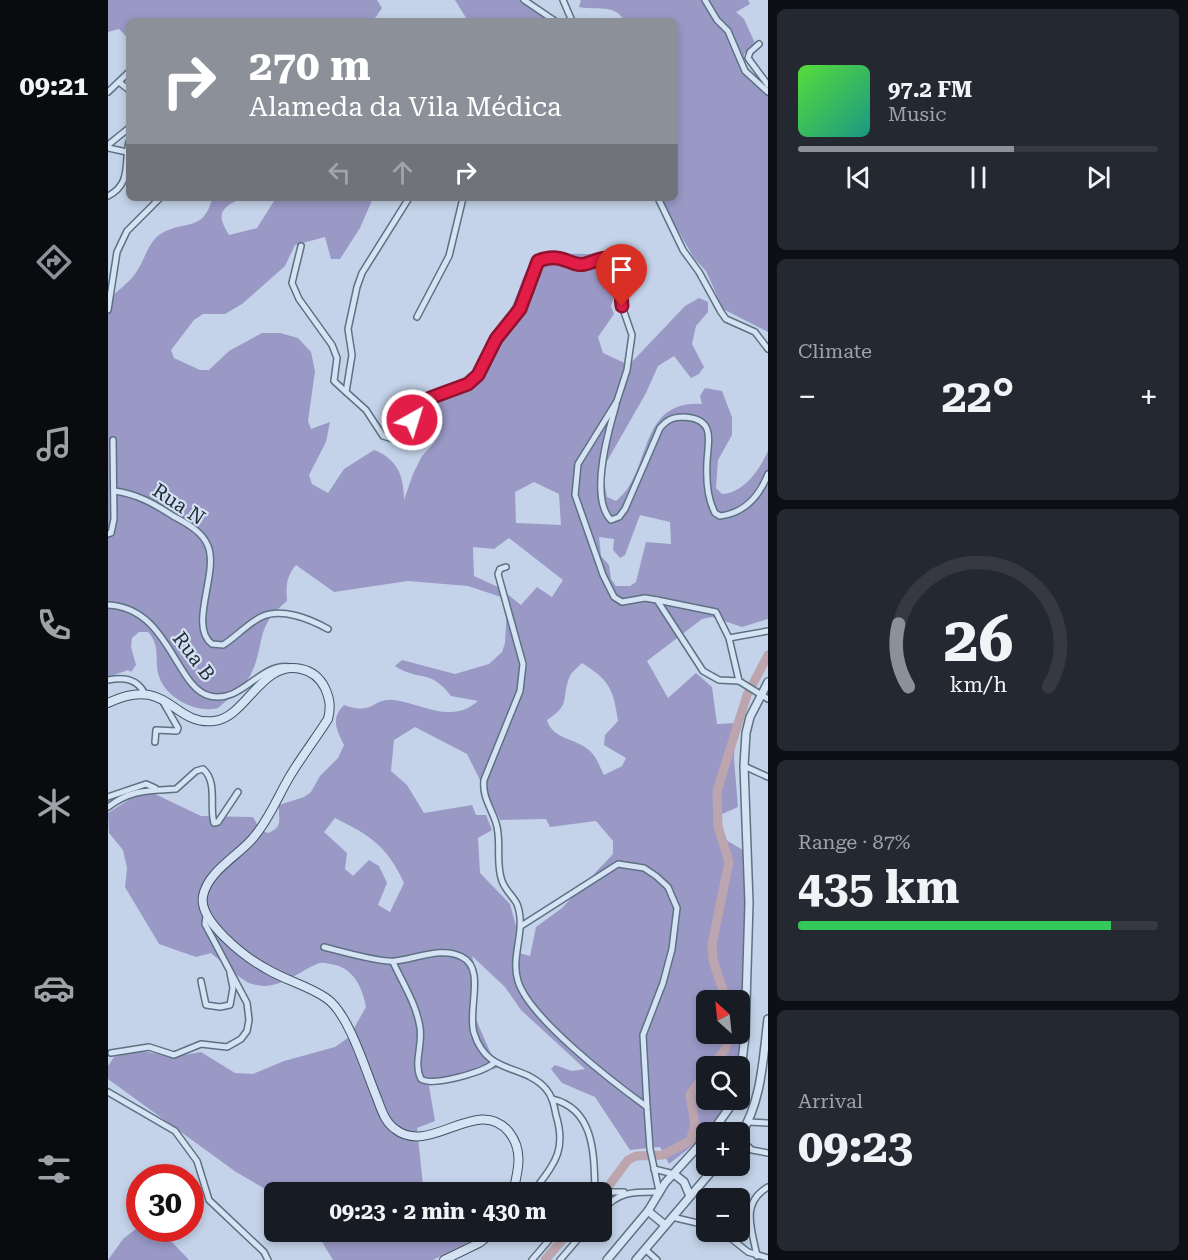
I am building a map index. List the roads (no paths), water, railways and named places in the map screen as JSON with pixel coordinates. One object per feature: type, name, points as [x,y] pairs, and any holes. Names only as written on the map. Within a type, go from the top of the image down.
[{"type":"main road","points":[[108,704],[126,695],[145,694],[161,699],[197,718],[217,721],[232,712],[279,671],[294,667],[306,670],[323,684],[330,705],[328,719],[291,775],[262,826],[209,881],[203,895],[206,916],[218,930],[265,968],[311,989],[335,1005],[346,1022],[384,1116],[397,1131],[416,1137],[429,1136],[467,1121],[488,1120],[505,1128],[515,1140],[519,1158],[515,1182]]},
{"type":"main road","points":[[444,1260],[480,1242]]},
{"type":"street","points":[[524,0],[551,18]]},
{"type":"street","points":[[564,0],[571,18]]},
{"type":"street","points":[[705,0],[717,20],[728,31],[745,71],[768,92]]},
{"type":"street","points":[[759,44],[750,52],[748,58],[768,86]]},
{"type":"street","points":[[108,92],[126,75]]},
{"type":"street","points":[[119,82],[126,88]]},
{"type":"street","points":[[108,147],[126,131]]},
{"type":"street","points":[[108,147],[126,152]]},
{"type":"street","points":[[108,196],[117,192],[126,177]]},
{"type":"street","points":[[108,310],[113,290],[117,252],[127,231],[157,201]]},
{"type":"street","points":[[346,392],[352,355],[348,329],[357,287],[362,273],[406,201]]},
{"type":"street","points":[[417,317],[448,256],[462,201]]},
{"type":"street","points":[[659,201],[683,250],[699,272],[726,319],[755,333],[768,349]]},
{"type":"street","points":[[301,246],[293,272],[295,291],[332,345],[337,358],[334,381],[366,410],[383,436],[393,439],[404,433],[430,398],[468,384],[478,375],[496,339],[520,309],[538,261],[556,257],[581,264],[603,258],[618,262],[622,306],[632,335],[627,370],[617,400],[600,470],[603,504],[610,520],[619,518],[625,509],[660,428],[666,420],[676,417],[695,419],[708,430],[710,440],[707,494],[715,513],[720,516],[742,510],[757,496],[768,474]]},
{"type":"street","points":[[108,298],[113,290]]},
{"type":"street","points":[[617,400],[578,464],[575,495],[603,575],[614,597],[622,602],[645,598],[716,612],[729,638],[740,682]]},
{"type":"street","points":[[108,534],[111,533],[114,519],[113,440]]},
{"type":"street","name":"Rua N","points":[[114,491],[139,496],[201,535],[208,546],[212,566],[203,624],[207,640],[212,644],[223,645],[260,618],[270,614],[299,616],[328,629]]},
{"type":"street","points":[[506,567],[500,569],[499,579],[523,664],[520,691],[484,780],[483,791],[496,823],[498,862],[502,882],[518,906],[521,926],[516,970],[523,992],[557,1032],[596,1068],[647,1107]]},
{"type":"street","points":[[657,600],[703,671],[719,680],[740,682],[762,695]]},
{"type":"street","name":"Rua B","points":[[108,605],[141,615],[171,648],[190,681],[200,692],[212,697],[226,696],[242,689],[275,667],[294,667]]},
{"type":"street","points":[[729,638],[768,631]]},
{"type":"street","points":[[108,680],[129,679],[140,686],[145,694]]},
{"type":"street","points":[[743,1056],[749,894],[744,766],[746,733],[768,682]]},
{"type":"street","points":[[155,742],[156,730],[177,731],[178,728],[161,699]]},
{"type":"street","points":[[744,766],[768,777]]},
{"type":"street","points":[[108,807],[136,792],[155,788],[176,789],[196,771],[203,769],[207,773],[212,788],[214,823],[218,822],[238,792]]},
{"type":"street","points":[[108,797],[146,784],[155,788]]},
{"type":"street","points":[[521,926],[618,864],[644,868],[668,887],[677,908],[676,919],[663,983],[643,1035],[650,1149],[658,1191]]},
{"type":"street","points":[[109,1053],[149,1047],[174,1055],[201,1044],[227,1047],[235,1044],[247,1031],[249,1009],[228,963],[205,924],[206,916]]},
{"type":"street","points":[[324,947],[393,962],[441,953],[455,953],[469,962],[475,976],[470,1016],[474,1032],[485,1054],[494,1063],[544,1087],[552,1099],[559,1122],[561,1148],[555,1163],[541,1182]]},
{"type":"street","points":[[393,962],[419,1023],[421,1041],[418,1066],[421,1079],[436,1083],[483,1069],[494,1063]]},
{"type":"street","points":[[201,981],[206,1005],[220,1007],[230,1005],[233,988],[228,963]]},
{"type":"street","points":[[748,1122],[761,1076],[768,1019]]},
{"type":"street","points":[[108,1092],[175,1131],[196,1161],[209,1200],[264,1252],[268,1260]]},
{"type":"street","points":[[552,1099],[572,1106],[582,1116],[587,1127],[595,1166],[595,1182]]},
{"type":"street","points":[[750,1122],[768,1123]]},
{"type":"street","points":[[750,1148],[768,1153]]},
{"type":"street","points":[[607,1260],[648,1211],[658,1191],[696,1149]]},
{"type":"street","points":[[654,1169],[674,1174],[684,1182],[690,1196]]},
{"type":"street","points":[[636,1260],[707,1176]]},
{"type":"street","points":[[757,1256],[749,1211],[753,1200],[768,1187]]},
{"type":"street","points":[[612,1192],[658,1191]]},
{"type":"street","points":[[612,1200],[629,1192]]},
{"type":"street","points":[[648,1211],[665,1225]]},
{"type":"street","points":[[672,1217],[696,1223]]},
{"type":"street","points":[[532,1260],[547,1242]]},
{"type":"street","points":[[560,1260],[575,1242]]},
{"type":"street","points":[[736,1242],[748,1252],[768,1258]]},
{"type":"street","points":[[645,1249],[657,1260]]},
{"type":"waterway","points":[[723,990],[713,960],[712,944],[729,862],[718,826],[717,791],[747,695],[768,655]]},
{"type":"waterway","points":[[720,1056],[727,1044]]},
{"type":"waterway","points":[[612,1182],[628,1160],[636,1156],[663,1155],[690,1141],[695,1125],[690,1095],[696,1086]]},
{"type":"waterway","points":[[545,1260],[560,1242]]}]
